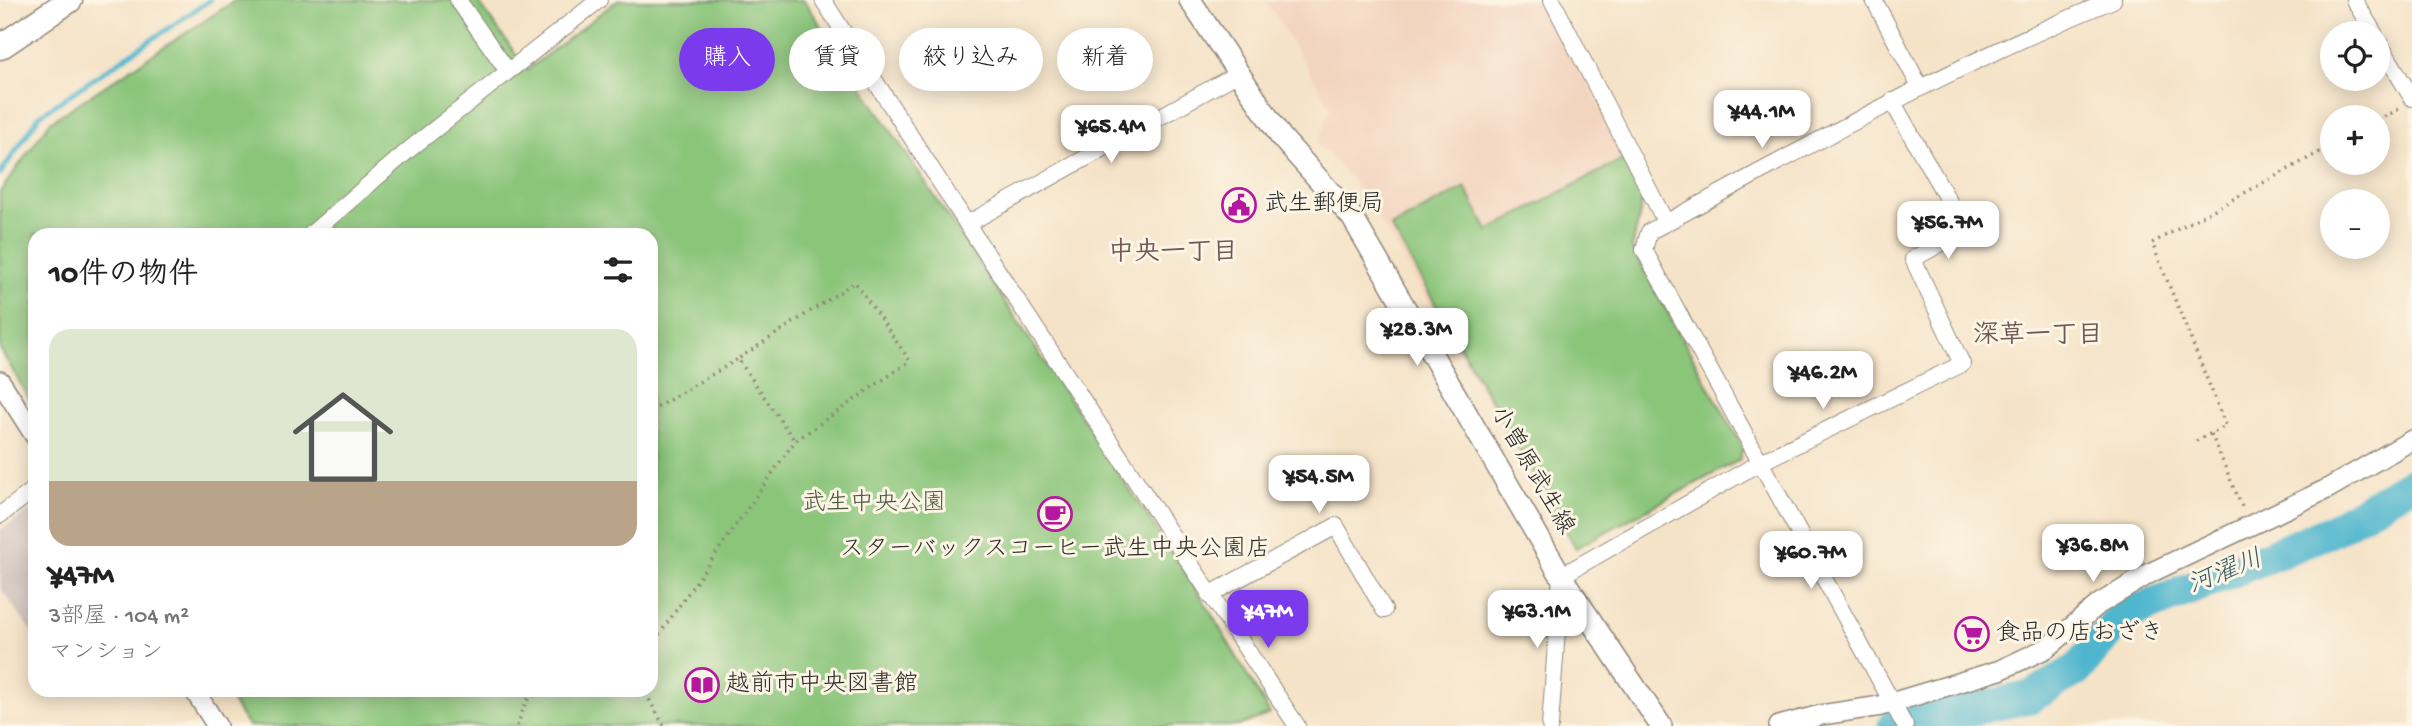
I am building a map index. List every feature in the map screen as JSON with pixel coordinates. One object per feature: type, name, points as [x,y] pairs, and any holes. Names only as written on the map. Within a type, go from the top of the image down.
[{"type":"main road","points":[[0,47],[70,0]]},
{"type":"main road","name":"小曽原武生線","points":[[1190,0],[1281,137],[1352,217],[1561,576],[1661,726]]},
{"type":"street","points":[[458,0],[507,70]]},
{"type":"street","points":[[318,228],[507,70],[599,0]]},
{"type":"street","points":[[823,0],[1297,726]]},
{"type":"street","points":[[1552,0],[1666,223]]},
{"type":"street","points":[[1874,0],[1920,87]]},
{"type":"street","points":[[1905,726],[1644,250],[1648,232],[1920,87],[2026,36],[2113,0]]},
{"type":"street","points":[[2354,0],[2367,21]]},
{"type":"street","points":[[2390,62],[2412,100]]},
{"type":"street","points":[[967,224],[1237,74]]},
{"type":"street","points":[[1550,726],[1561,576],[1761,462],[1962,364],[1913,259],[1965,230],[1892,101]]},
{"type":"street","points":[[0,381],[28,425]]},
{"type":"street","points":[[1779,726],[1821,715],[1893,703],[2000,670],[2047,648],[2099,604],[2152,572],[2327,489],[2408,447]]},
{"type":"street","points":[[0,515],[28,494]]},
{"type":"street","points":[[1209,595],[1336,526],[1384,610]]},
{"type":"street","points":[[198,697],[217,726]]},
{"type":"path","points":[[2390,113],[2412,100]]},
{"type":"path","points":[[2196,442],[2225,426],[2152,243],[2320,152]]},
{"type":"path","points":[[658,407],[855,282],[909,361],[795,441],[658,636]]},
{"type":"path","points":[[737,359],[795,441]]},
{"type":"path","points":[[2211,433],[2249,524]]},
{"type":"path","points":[[517,726],[526,701],[531,697]]},
{"type":"path","points":[[647,697],[664,726]]},
{"type":"shaded area","points":[[1266,0],[1545,0],[1646,197],[1634,248],[1746,448],[1742,461],[1575,549],[1376,215],[1347,174],[1317,144],[1331,107]]},
{"type":"shaded area","points":[[28,512],[28,627],[0,587],[0,531]]},
{"type":"green space","name":"武生中央公園","points":[[236,0],[477,0],[527,70],[618,0],[804,0],[823,28],[789,28],[789,91],[865,91],[1205,603],[1270,714],[1238,726],[248,726],[229,697],[658,697],[658,228],[28,228],[28,396],[0,349],[0,192],[50,122]]},
{"type":"green space","points":[[1623,159],[1643,198],[1632,248],[1743,448],[1739,460],[1576,548],[1391,227],[1465,187],[1488,231]]},
{"type":"waterway","points":[[0,174],[40,115],[210,0]]},
{"type":"waterway","name":"河濯川","points":[[1894,726],[2030,697],[2078,669],[2121,617],[2331,531],[2412,483]]},
{"type":"place","name":"武生郵便局","points":[[1239,205]]},
{"type":"place","name":"スターバックスコーヒー武生中央公園店","points":[[1055,514]]},
{"type":"place","name":"食品の店おざき","points":[[1972,634]]},
{"type":"place","name":"越前市中央図書館","points":[[702,685]]},
{"type":"district","name":"中央一丁目","points":[[1173,254]]},
{"type":"district","name":"深草一丁目","points":[[2038,337]]}]
